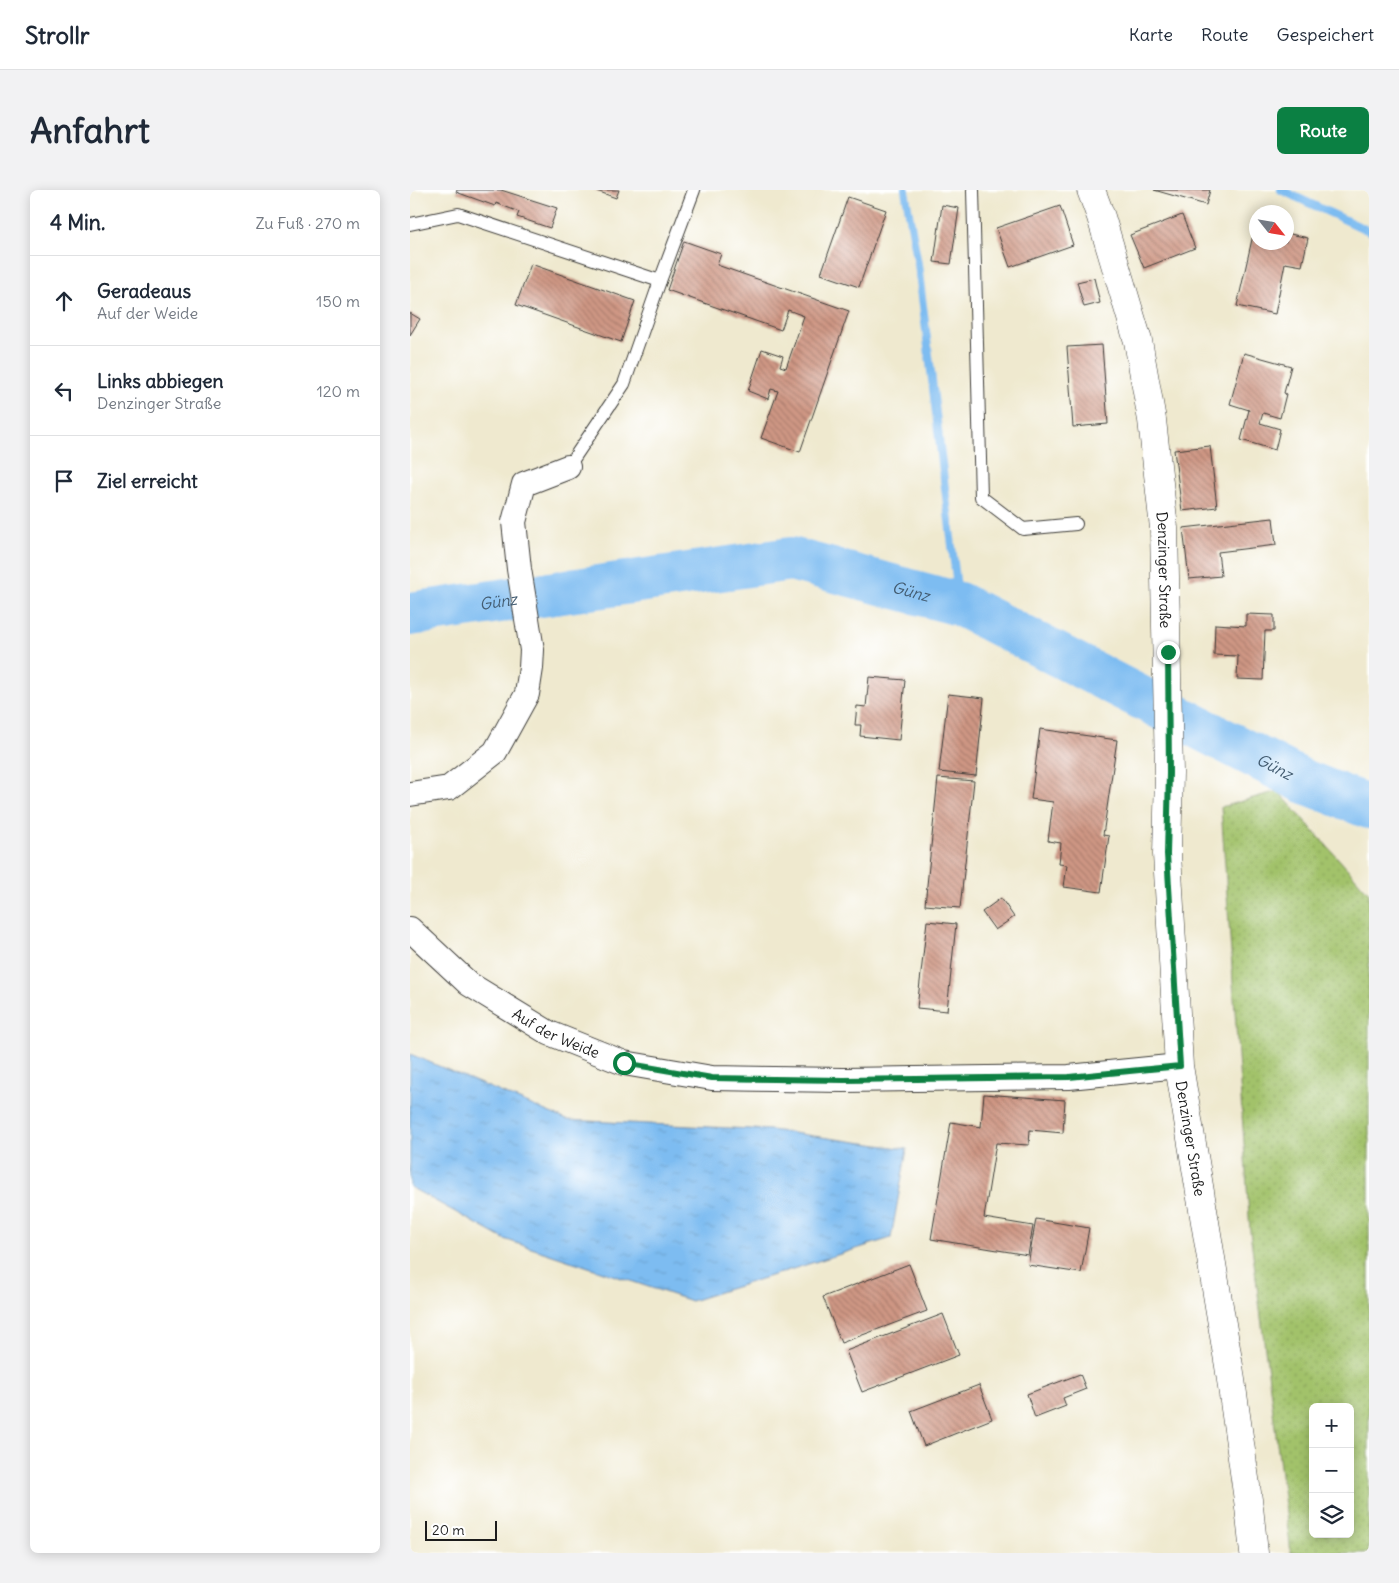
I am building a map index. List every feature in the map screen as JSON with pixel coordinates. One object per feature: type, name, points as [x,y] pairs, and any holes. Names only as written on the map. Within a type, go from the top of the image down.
[{"type":"street","name":"Denzinger Straße","points":[[1091,190],[1102,217],[1138,341],[1152,420],[1164,528],[1168,652],[1167,854],[1180,1066],[1229,1366],[1254,1553]]},
{"type":"street","points":[[410,794],[449,788],[495,752],[527,694],[532,668],[532,650],[519,569],[514,522],[524,484],[568,467]]},
{"type":"street","name":"Auf der Weide","points":[[410,929],[469,984],[549,1033],[624,1063],[712,1078],[844,1080],[1069,1077],[1180,1066]]},
{"type":"lane","points":[[568,467],[624,384],[694,190]]},
{"type":"lane","points":[[973,190],[981,497],[1023,529],[1076,524]]},
{"type":"lane","points":[[410,224],[458,214],[660,280]]},
{"type":"green space","points":[[1278,791],[1369,893],[1369,1553],[1291,1553],[1250,1231],[1221,807]]},
{"type":"water","points":[[410,1054],[567,1120],[771,1130],[907,1149],[891,1238],[691,1301],[504,1239],[410,1187]]},
{"type":"building","points":[[457,190],[501,190],[557,208],[550,228],[517,217],[519,212],[496,203],[495,206],[456,192]]},
{"type":"building","points":[[594,190],[619,190],[616,198]]},
{"type":"building","points":[[1154,190],[1210,190],[1206,205]]},
{"type":"building","points":[[848,197],[886,210],[859,287],[821,274]]},
{"type":"building","points":[[942,205],[959,208],[951,264],[934,262]]},
{"type":"building","points":[[1060,206],[1073,245],[1010,267],[996,228]]},
{"type":"building","points":[[1182,215],[1195,248],[1144,268],[1130,235]]},
{"type":"building","points":[[1294,235],[1308,238],[1302,266],[1285,263],[1275,314],[1237,306],[1250,250],[1294,250]]},
{"type":"building","points":[[684,241],[721,254],[717,265],[849,311],[800,452],[761,438],[778,391],[771,389],[768,399],[748,391],[762,349],[783,356],[780,366],[786,368],[804,316],[788,310],[781,330],[667,290]]},
{"type":"building","points":[[531,264],[635,301],[621,342],[516,305]]},
{"type":"building","points":[[1094,278],[1100,303],[1084,307],[1077,282]]},
{"type":"building","points":[[410,313],[420,319],[410,335]]},
{"type":"building","points":[[1102,345],[1108,424],[1073,427],[1067,347]]},
{"type":"building","points":[[1244,353],[1291,366],[1280,418],[1263,413],[1260,423],[1280,429],[1275,450],[1241,440],[1249,410],[1230,404]]},
{"type":"building","points":[[1210,446],[1217,507],[1182,511],[1174,450]]},
{"type":"building","points":[[1273,518],[1276,545],[1218,552],[1221,576],[1189,579],[1183,528]]},
{"type":"building","points":[[1246,614],[1274,615],[1274,631],[1265,631],[1263,680],[1237,679],[1238,656],[1214,655],[1215,624],[1246,626]]},
{"type":"building","points":[[869,677],[905,680],[899,740],[860,736],[861,725],[855,725],[857,706],[866,707]]},
{"type":"building","points":[[948,694],[984,698],[976,776],[939,772]]},
{"type":"building","points":[[1040,729],[1117,740],[1103,835],[1109,836],[1101,892],[1064,887],[1067,865],[1059,864],[1061,843],[1048,841],[1053,802],[1031,799]]},
{"type":"building","points":[[938,778],[974,781],[960,908],[925,905]]},
{"type":"building","points":[[1001,898],[1014,917],[995,930],[982,912]]},
{"type":"building","points":[[927,921],[956,924],[947,1011],[917,1008]]},
{"type":"building","points":[[984,1094],[1065,1100],[1063,1133],[1030,1130],[1029,1145],[996,1143],[984,1218],[1033,1226],[1028,1255],[931,1239],[951,1122],[981,1127]]},
{"type":"building","points":[[1036,1219],[1089,1228],[1081,1273],[1028,1265]]},
{"type":"building","points":[[909,1264],[927,1311],[841,1343],[823,1297]]},
{"type":"building","points":[[943,1314],[959,1355],[862,1392],[846,1351]]},
{"type":"building","points":[[1080,1374],[1086,1389],[1063,1398],[1066,1406],[1035,1418],[1027,1394]]},
{"type":"building","points":[[979,1385],[992,1419],[924,1446],[911,1411]]},
{"type":"waterway","points":[[905,190],[918,264],[959,604]]},
{"type":"waterway","points":[[1281,190],[1369,231]]},
{"type":"waterway","name":"Günz","points":[[410,614],[791,559],[959,604],[1303,781],[1369,807]]},
{"type":"route","points":[[624,1063],[712,1078],[844,1080],[1069,1077],[1180,1066],[1167,854],[1169,773],[1168,652]]}]
